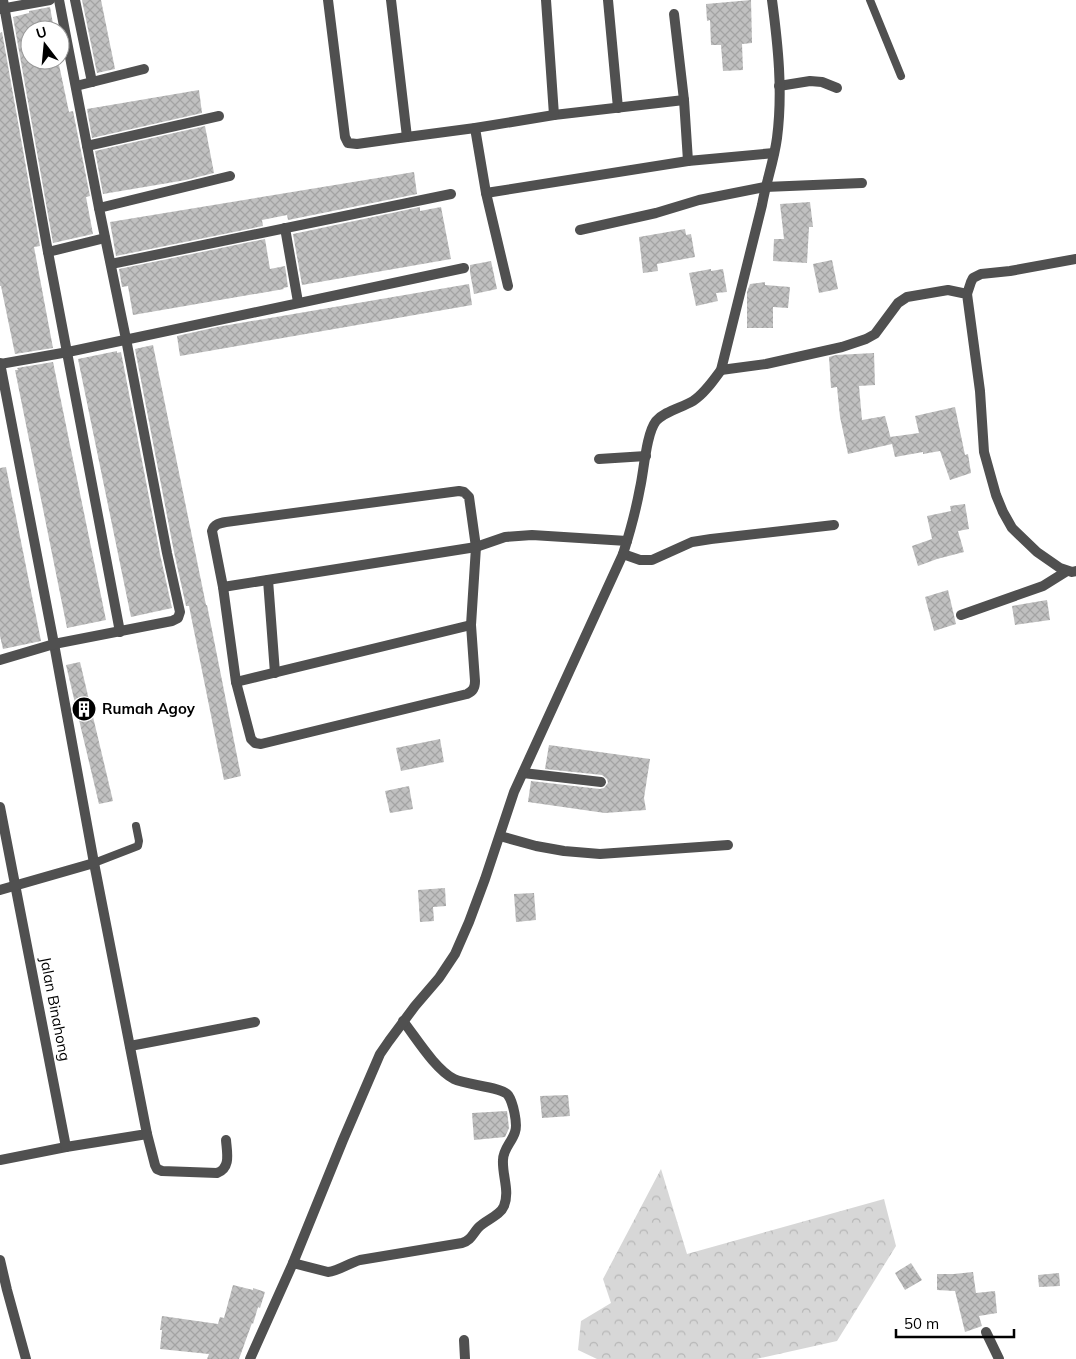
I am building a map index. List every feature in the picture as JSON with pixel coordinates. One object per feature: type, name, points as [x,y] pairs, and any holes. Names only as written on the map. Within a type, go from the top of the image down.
[{"type":"street","points":[[50,0],[3,6],[120,632]]},
{"type":"street","points":[[0,660],[54,644],[172,621],[178,618],[180,612],[59,0]]},
{"type":"street","points":[[75,0],[92,82]]},
{"type":"street","points":[[328,0],[344,137],[348,143],[357,144],[554,115],[684,100]]},
{"type":"street","points":[[391,0],[408,137]]},
{"type":"street","points":[[546,0],[554,115]]},
{"type":"street","points":[[608,0],[618,108]]},
{"type":"street","points":[[250,1359],[293,1262],[380,1054],[414,1006],[439,978],[455,954],[469,922],[514,792],[623,554],[633,521],[649,438],[657,420],[693,401],[721,370],[774,153],[779,114],[779,86],[772,0]]},
{"type":"street","points":[[674,14],[684,100],[688,162]]},
{"type":"street","points":[[76,86],[144,69]]},
{"type":"street","points":[[779,86],[810,81],[822,82],[838,88]]},
{"type":"street","points":[[87,146],[219,116]]},
{"type":"street","points":[[475,128],[486,193],[508,286]]},
{"type":"street","points":[[486,193],[688,162],[774,153]]},
{"type":"street","points":[[99,208],[230,176]]},
{"type":"street","points":[[580,230],[656,213],[699,200],[765,187],[862,183]]},
{"type":"street","points":[[111,264],[451,194]]},
{"type":"street","points":[[285,228],[298,302]]},
{"type":"street","points":[[48,252],[105,238]]},
{"type":"street","points":[[1071,571],[1054,564],[1037,552],[1012,528],[996,495],[984,452],[980,391],[968,294],[973,278],[980,274],[1010,272],[1076,259]]},
{"type":"street","points":[[226,1140],[227,1165],[221,1172],[162,1171],[157,1169],[155,1165],[94,863],[0,364],[68,352],[464,268]]},
{"type":"street","points":[[721,370],[766,364],[842,347],[866,339],[875,334],[898,303],[906,297],[948,290],[968,294]]},
{"type":"street","points":[[599,459],[646,456]]},
{"type":"street","points":[[462,491],[468,495],[470,500],[476,547],[471,625],[474,689],[467,694],[448,699],[258,744],[254,743],[236,682],[223,587],[212,531],[215,525],[462,491]]},
{"type":"street","points":[[623,554],[640,560],[652,560],[692,542],[834,525]]},
{"type":"street","points":[[223,587],[476,547],[505,537],[532,535],[627,541]]},
{"type":"street","points":[[961,615],[1043,586],[1071,571]]},
{"type":"street","points":[[268,580],[275,673]]},
{"type":"street","points":[[236,682],[471,625]]},
{"type":"street","points":[[523,773],[602,782]]},
{"type":"street","name":"Jalan Binahong","points":[[0,807],[66,1142]]},
{"type":"street","points":[[500,836],[536,846],[600,854],[728,845]]},
{"type":"street","points":[[0,890],[94,863]]},
{"type":"street","points":[[130,1046],[255,1022]]},
{"type":"street","points":[[293,1262],[334,1272],[360,1260],[462,1243],[471,1239],[483,1223],[503,1208],[506,1199],[503,1159],[516,1131],[515,1115],[509,1097],[502,1091],[455,1080],[442,1071],[404,1022]]},
{"type":"street","points":[[0,1160],[66,1142],[148,1134]]},
{"type":"street","points":[[0,1260],[26,1359]]},
{"type":"street","points":[[986,1332],[999,1359]]},
{"type":"street","points":[[464,1340],[465,1359]]},
{"type":"lane","points":[[870,0],[901,76]]},
{"type":"lane","points":[[94,863],[138,846],[136,826]]},
{"type":"green space","points":[[661,1169],[687,1254],[884,1199],[896,1246],[837,1341],[756,1359],[597,1359],[578,1350],[581,1321],[611,1303],[603,1279]]},
{"type":"building","points":[[82,0],[101,0],[115,69],[97,73]]},
{"type":"building","points":[[751,0],[752,43],[742,44],[743,70],[723,71],[721,45],[711,45],[710,20],[707,21],[706,4]]},
{"type":"building","points":[[50,7],[52,20],[20,20],[20,57],[13,17],[29,13],[29,11]]},
{"type":"building","points":[[2,32],[40,246],[34,247],[53,348],[15,354],[0,286],[0,33]]},
{"type":"building","points":[[22,70],[60,70],[69,112],[73,111],[90,196],[86,197],[93,234],[53,243]]},
{"type":"building","points":[[199,90],[202,113],[92,138],[87,109]]},
{"type":"building","points":[[205,126],[214,173],[186,180],[103,194],[95,151]]},
{"type":"building","points":[[414,172],[417,194],[288,220],[287,215],[262,220],[263,226],[116,256],[110,222]]},
{"type":"building","points":[[810,202],[813,227],[809,227],[807,263],[773,261],[774,239],[784,239],[780,204]]},
{"type":"building","points":[[420,207],[420,211],[441,207],[451,259],[302,285],[293,234]]},
{"type":"building","points":[[685,229],[686,235],[691,234],[695,257],[657,264],[658,271],[643,273],[639,237]]},
{"type":"building","points":[[265,239],[270,269],[285,266],[288,287],[133,315],[128,286],[122,287],[119,269]]},
{"type":"building","points":[[832,260],[838,289],[819,293],[813,264]]},
{"type":"building","points":[[491,261],[497,289],[474,294],[470,265]]},
{"type":"building","points":[[711,269],[711,271],[723,269],[727,292],[716,293],[718,301],[696,306],[689,273]]},
{"type":"building","points":[[765,282],[765,285],[790,287],[788,308],[773,307],[773,328],[747,328],[747,292],[750,284]]},
{"type":"building","points":[[469,284],[472,305],[180,356],[177,336],[217,327]]},
{"type":"building","points":[[153,345],[241,776],[224,780],[189,606],[186,606],[174,552],[135,349]]},
{"type":"building","points":[[117,351],[117,353],[121,352],[172,608],[131,617],[78,359]]},
{"type":"building","points":[[874,353],[875,385],[859,386],[862,420],[885,416],[890,437],[919,433],[915,416],[955,407],[965,455],[968,454],[971,473],[950,480],[940,451],[895,457],[892,444],[848,454],[840,417],[837,387],[831,388],[829,357]]},
{"type":"building","points":[[53,362],[106,620],[67,628],[15,370],[18,370],[17,368]]},
{"type":"building","points":[[6,467],[41,641],[3,649],[0,636],[0,468]]},
{"type":"building","points":[[965,504],[969,529],[958,531],[964,552],[918,566],[912,546],[932,539],[927,516],[951,511],[950,506]]},
{"type":"building","points":[[948,590],[956,624],[934,631],[925,597]]},
{"type":"building","points":[[1047,600],[1050,620],[1015,625],[1012,606]]},
{"type":"building","points":[[80,662],[113,801],[99,804],[66,665]]},
{"type":"building","points":[[440,739],[444,762],[401,771],[396,748]]},
{"type":"building","points":[[549,745],[650,759],[644,798],[646,810],[605,813],[528,802],[531,781],[600,789],[604,788],[608,783],[607,779],[602,775],[545,769]]},
{"type":"building","points":[[409,786],[413,809],[390,813],[385,791]]},
{"type":"building","points":[[445,888],[446,906],[433,907],[434,921],[420,922],[418,890]]},
{"type":"building","points":[[534,893],[536,920],[516,922],[514,894]]},
{"type":"building","points":[[568,1095],[570,1116],[542,1118],[540,1096]]},
{"type":"building","points":[[507,1111],[509,1128],[505,1137],[474,1140],[472,1113]]},
{"type":"building","points":[[911,1263],[922,1280],[905,1290],[895,1273]]},
{"type":"building","points":[[973,1272],[976,1293],[995,1291],[997,1313],[979,1316],[982,1326],[965,1332],[955,1291],[937,1290],[937,1274]]},
{"type":"building","points":[[1059,1273],[1060,1286],[1039,1287],[1038,1275]]},
{"type":"building","points":[[233,1285],[265,1292],[239,1359],[207,1359],[209,1354],[160,1349],[162,1316],[218,1324],[220,1317],[224,1318]]},
{"type":"place","name":"Rumah Agoy","points":[[84,709]]}]
